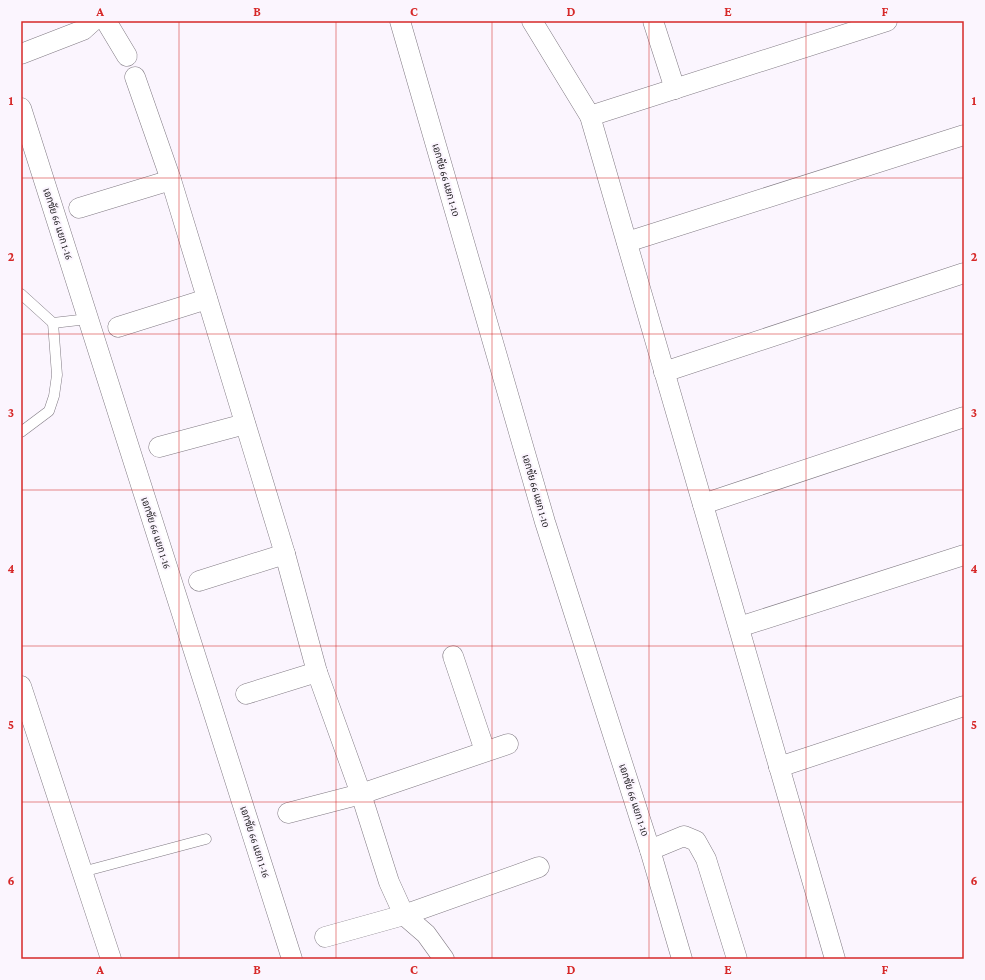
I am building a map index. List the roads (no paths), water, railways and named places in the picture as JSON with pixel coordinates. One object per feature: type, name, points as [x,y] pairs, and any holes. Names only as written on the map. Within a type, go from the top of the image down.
[{"type":"street","points":[[21,54],[83,30],[93,21]]},
{"type":"street","points":[[106,21],[127,56]]},
{"type":"street","name":"เอกชัย 66 แยก 1-10","points":[[400,21],[545,522],[650,850],[682,959]]},
{"type":"street","points":[[532,21],[590,116],[835,959]]},
{"type":"street","points":[[653,21],[675,89]]},
{"type":"street","points":[[590,116],[887,21]]},
{"type":"street","points":[[135,77],[171,180],[285,554],[317,672],[361,794],[390,882],[404,915],[426,934],[444,959]]},
{"type":"street","name":"เอกชัย 66 แยก 1-16","points":[[21,108],[292,959]]},
{"type":"street","points":[[627,242],[964,135]]},
{"type":"street","points":[[79,208],[171,180]]},
{"type":"street","points":[[664,372],[964,273]]},
{"type":"street","points":[[118,327],[207,299]]},
{"type":"street","points":[[703,504],[964,417]]},
{"type":"street","points":[[159,447],[245,424]]},
{"type":"street","points":[[199,581],[285,554]]},
{"type":"street","points":[[739,627],[964,555]]},
{"type":"street","points":[[453,656],[485,751]]},
{"type":"street","points":[[246,694],[317,672]]},
{"type":"street","points":[[21,686],[111,959]]},
{"type":"street","points":[[779,767],[964,706]]},
{"type":"street","points":[[288,813],[361,794],[508,744]]},
{"type":"street","points":[[650,850],[684,836],[696,841],[706,859],[737,959]]},
{"type":"street","points":[[325,937],[404,915],[539,867]]},
{"type":"lane","points":[[21,294],[53,323],[57,375],[54,396],[49,411],[21,432]]},
{"type":"lane","points":[[53,323],[88,319]]},
{"type":"lane","points":[[82,872],[206,839]]}]
